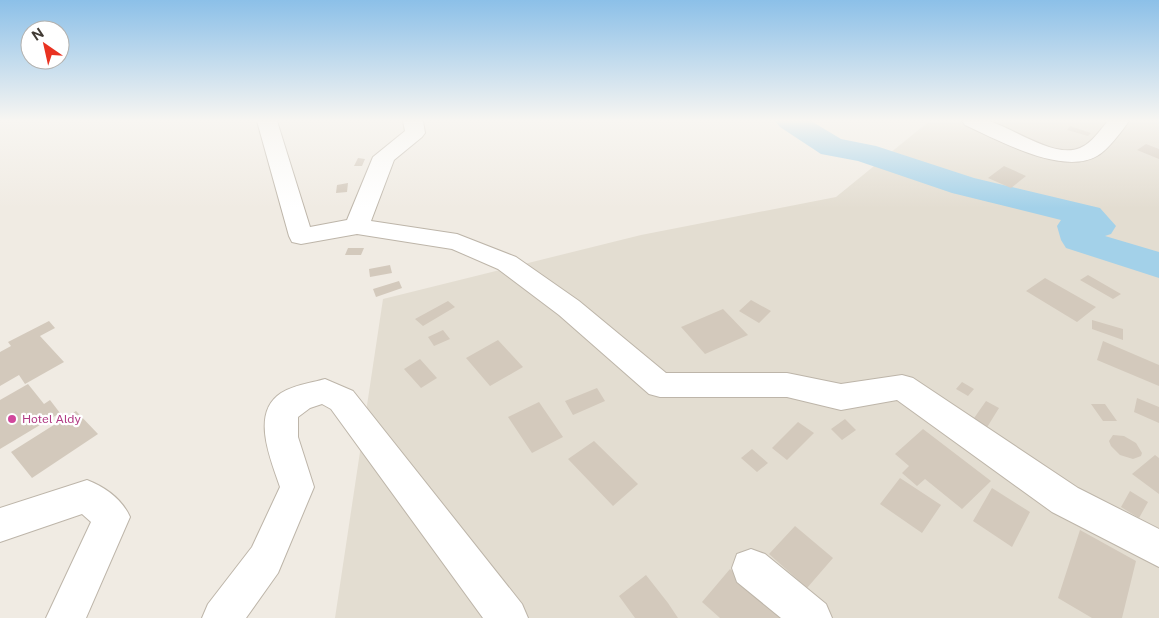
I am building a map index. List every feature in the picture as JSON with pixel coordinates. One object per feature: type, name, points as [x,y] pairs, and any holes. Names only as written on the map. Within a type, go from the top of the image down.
[{"type":"street","points":[[276,150],[301,236],[357,226],[457,242],[507,263],[570,308],[660,385],[786,385],[841,397],[902,387],[1065,500],[1159,549]]},
{"type":"street","points":[[357,226],[384,157],[393,150]]},
{"type":"street","points":[[1041,150],[1060,155],[1088,152],[1090,150]]},
{"type":"street","points":[[222,618],[265,560],[298,487],[279,428],[286,408],[302,398],[325,391],[342,400],[508,618]]},
{"type":"street","points":[[0,525],[87,496],[112,517],[66,618]]},
{"type":"street","points":[[751,568],[812,618]]},
{"type":"shaded area","points":[[894,150],[1159,150],[1159,618],[335,618],[383,299],[641,235],[836,197]]},
{"type":"building","points":[[1137,150],[1159,150],[1159,159]]},
{"type":"building","points":[[358,158],[365,159],[362,166],[354,166]]},
{"type":"building","points":[[1004,166],[1026,176],[1011,188],[988,178]]},
{"type":"building","points":[[348,183],[347,192],[336,193],[337,185]]},
{"type":"building","points":[[348,248],[364,248],[361,255],[345,255]]},
{"type":"building","points":[[390,265],[392,273],[370,277],[369,269]]},
{"type":"building","points":[[1088,275],[1121,294],[1113,299],[1080,280]]},
{"type":"building","points":[[1045,278],[1096,307],[1077,322],[1026,291]]},
{"type":"building","points":[[399,281],[402,288],[376,297],[373,289]]},
{"type":"building","points":[[751,300],[771,311],[759,323],[739,311]]},
{"type":"building","points":[[448,301],[455,307],[423,326],[415,319]]},
{"type":"building","points":[[723,309],[748,335],[705,354],[681,327]]},
{"type":"building","points":[[1092,320],[1123,329],[1123,340],[1092,329]]},
{"type":"building","points":[[49,321],[55,328],[40,336],[64,362],[25,384],[19,375],[0,386],[0,352],[11,346],[8,342]]},
{"type":"building","points":[[443,330],[450,339],[434,346],[428,337]]},
{"type":"building","points":[[498,340],[523,367],[490,386],[466,358]]},
{"type":"building","points":[[1103,341],[1159,365],[1159,386],[1097,360]]},
{"type":"building","points":[[420,359],[437,378],[421,388],[404,369]]},
{"type":"building","points":[[962,382],[974,389],[968,396],[956,389]]},
{"type":"building","points":[[28,384],[44,404],[50,400],[60,413],[0,449],[0,400]]},
{"type":"building","points":[[597,388],[605,401],[573,415],[565,401]]},
{"type":"building","points":[[1137,398],[1159,407],[1159,423],[1134,412]]},
{"type":"building","points":[[986,401],[999,408],[986,429],[972,421]]},
{"type":"building","points":[[539,402],[563,437],[532,453],[508,417]]},
{"type":"building","points":[[1091,404],[1105,404],[1117,421],[1103,421]]},
{"type":"building","points":[[76,411],[98,434],[32,478],[11,452]]},
{"type":"building","points":[[845,419],[856,430],[842,440],[831,429]]},
{"type":"building","points":[[798,422],[814,433],[787,460],[772,448]]},
{"type":"building","points":[[923,429],[991,481],[962,509],[925,479],[917,486],[902,473],[909,466],[895,454]]},
{"type":"building","points":[[1113,435],[1124,436],[1136,443],[1142,453],[1141,456],[1133,459],[1120,455],[1111,446],[1109,441]]},
{"type":"building","points":[[594,441],[638,484],[613,506],[568,459]]},
{"type":"building","points":[[752,449],[768,463],[757,472],[741,458]]},
{"type":"building","points":[[1155,455],[1159,458],[1159,494],[1132,474]]},
{"type":"building","points":[[900,478],[941,505],[922,533],[880,504]]},
{"type":"building","points":[[992,488],[1030,512],[1012,547],[973,521]]},
{"type":"building","points":[[1130,491],[1148,502],[1139,518],[1121,507]]},
{"type":"building","points":[[795,526],[833,558],[807,588],[769,554]]},
{"type":"building","points":[[1080,530],[1136,561],[1122,618],[1092,618],[1058,598]]},
{"type":"building","points":[[730,569],[786,618],[720,618],[702,602]]},
{"type":"building","points":[[646,575],[678,618],[635,618],[619,596]]},
{"type":"waterway","points":[[848,150],[865,153],[964,186],[1087,216],[1098,226],[1075,226],[1079,240],[1159,265]]},
{"type":"place","name":"Hotel Aldy","points":[[12,419]]}]
